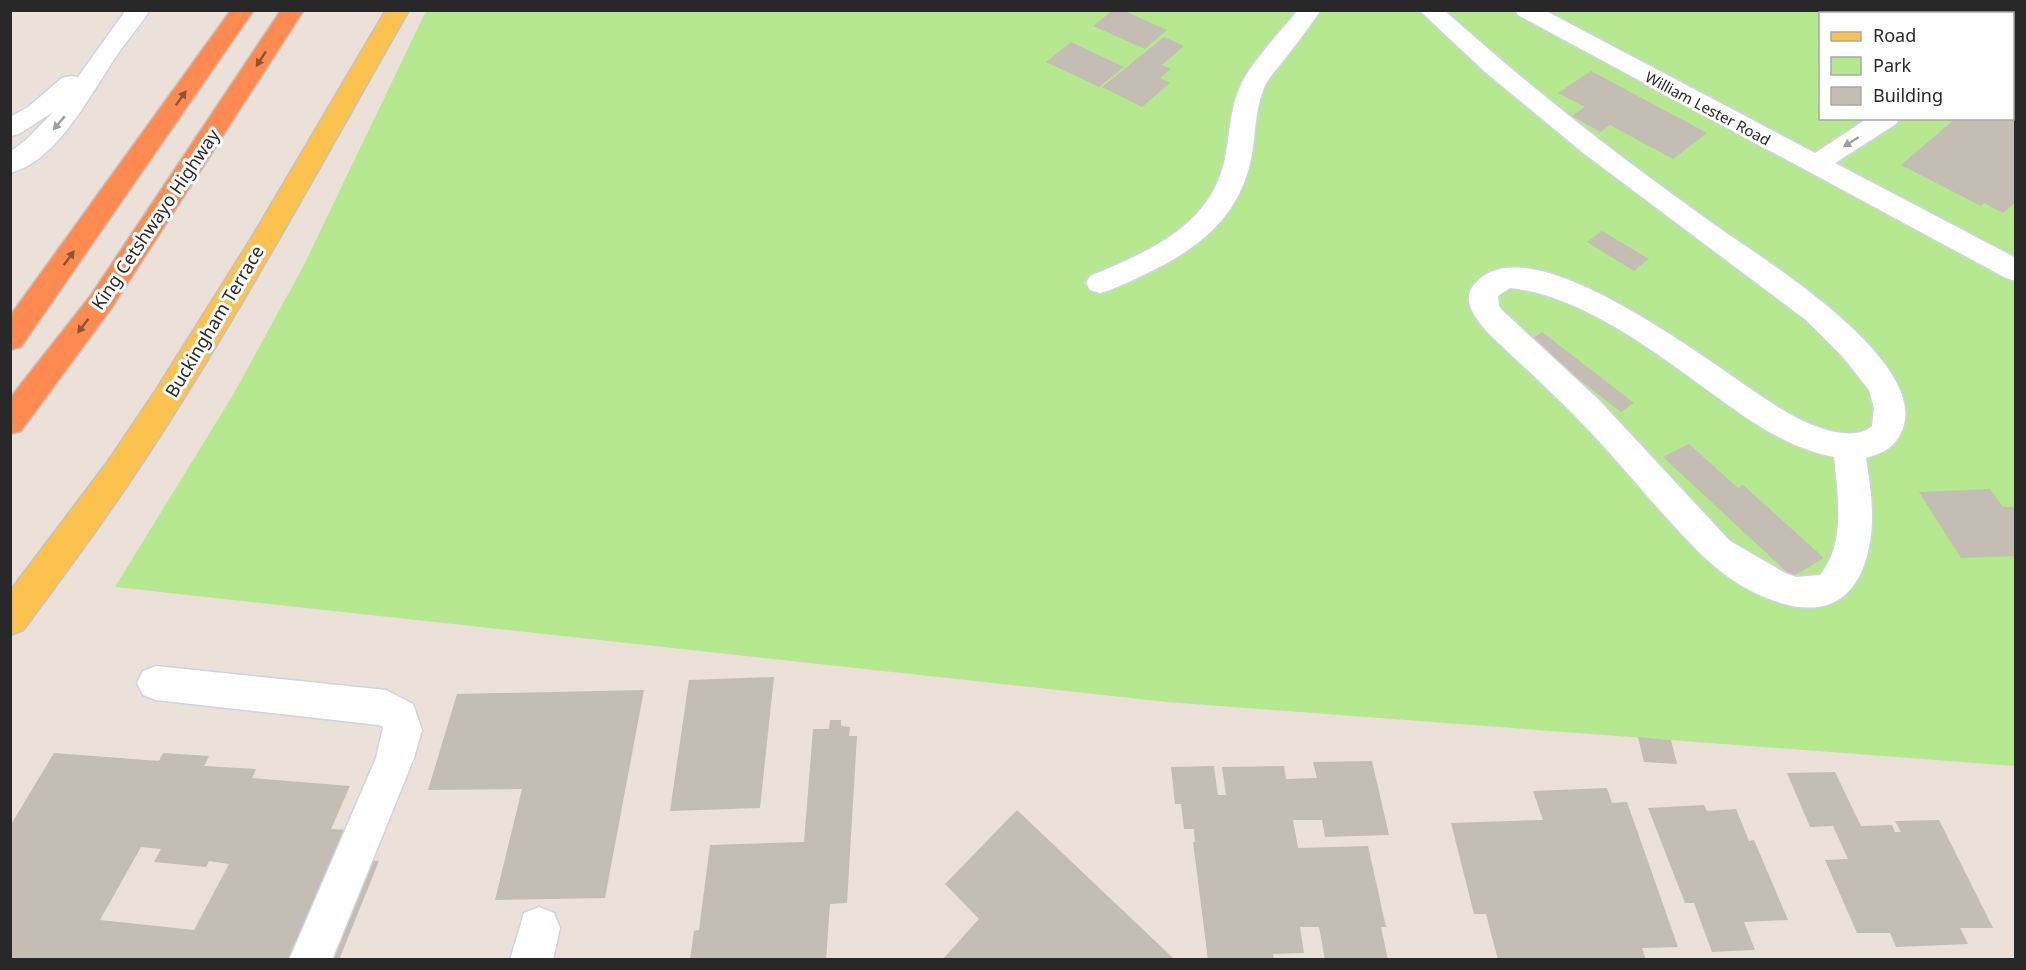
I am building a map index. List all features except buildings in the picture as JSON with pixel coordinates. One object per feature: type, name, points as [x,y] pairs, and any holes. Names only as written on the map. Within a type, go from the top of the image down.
[{"type":"highway","points":[[10,339],[243,10]]},
{"type":"highway","name":"King Cetshwayo Highway","points":[[10,422],[101,302],[293,10]]},
{"type":"main road","name":"Buckingham Terrace","points":[[10,619],[84,525],[146,434],[236,288],[398,10]]},
{"type":"lane","points":[[10,165],[49,135],[139,10]]},
{"type":"lane","points":[[1100,283],[1172,250],[1197,232],[1215,211],[1231,187],[1247,97],[1253,84],[1310,10]]},
{"type":"lane","points":[[1430,10],[1509,80],[1691,222],[1797,297],[1852,347],[1883,388],[1891,404],[1891,416],[1885,434],[1877,441],[1861,447],[1821,441],[1797,433],[1774,421],[1638,328],[1596,303],[1564,288],[1536,279],[1514,276],[1497,279],[1487,288],[1483,298],[1485,309],[1493,319],[1588,409],[1718,551],[1742,569],[1770,585],[1799,594],[1818,593],[1835,583],[1847,568],[1854,543],[1850,446]]},
{"type":"lane","name":"William Lester Road","points":[[1526,10],[2016,271]]},
{"type":"lane","points":[[10,128],[37,113],[52,101],[116,40]]},
{"type":"lane","points":[[1814,165],[1884,120]]},
{"type":"lane","points":[[156,683],[386,708],[400,717],[403,730],[395,758],[310,960]]},
{"type":"green space","points":[[426,11],[2015,11],[2015,766],[1167,702],[115,587],[233,395],[303,267]]}]
